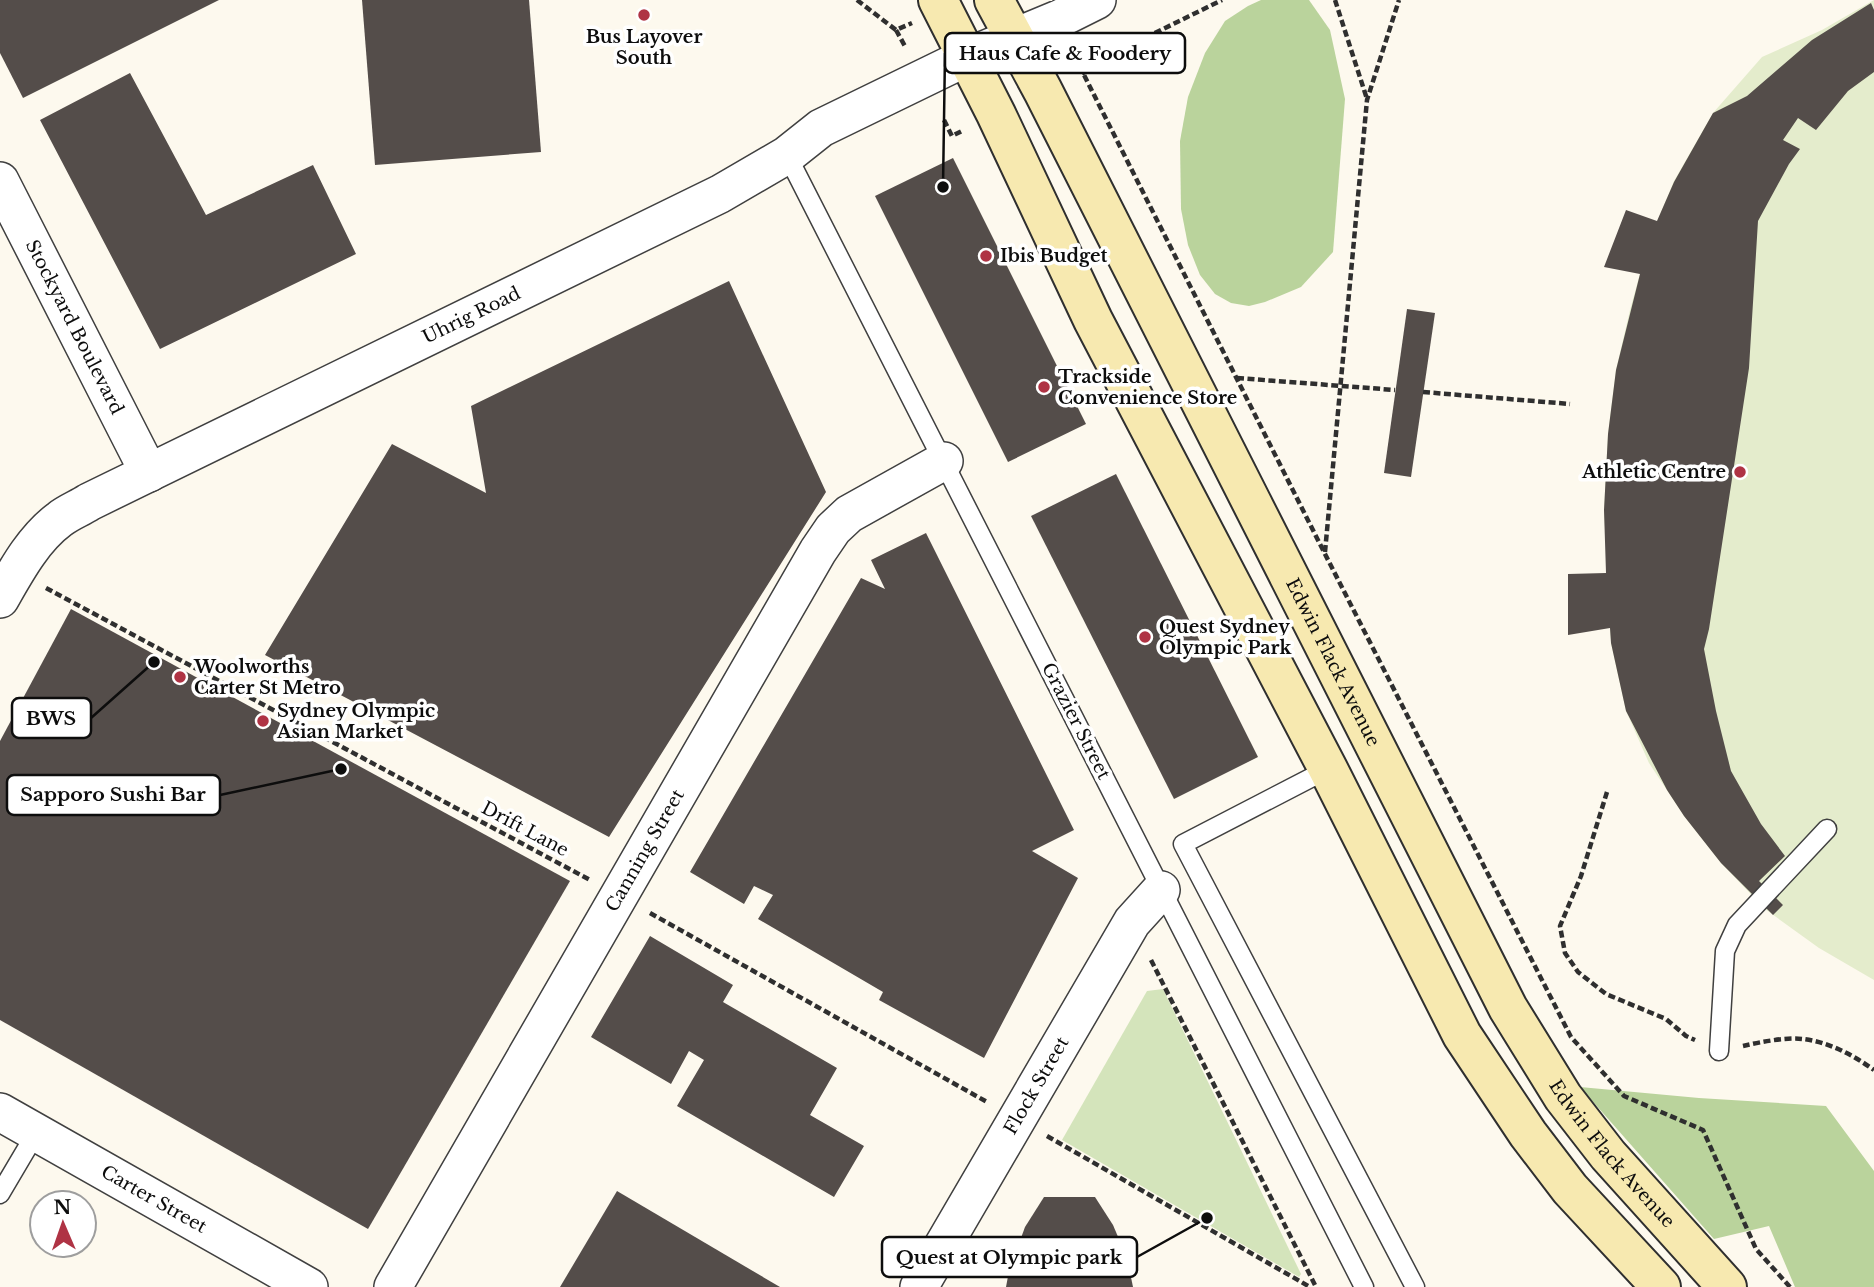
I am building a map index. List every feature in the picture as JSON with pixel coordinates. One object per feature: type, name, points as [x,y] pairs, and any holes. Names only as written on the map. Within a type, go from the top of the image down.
[{"type":"street","name":"Edwin Flack Avenue","points":[[994,0],[1043,91],[1508,1008],[1563,1097],[1608,1155],[1727,1287]]},
{"type":"street","name":"Uhrig Road","points":[[8,586],[37,541],[60,519],[89,502],[720,194],[787,155],[821,128],[967,57],[1097,0]]},
{"type":"street","points":[[929,10],[967,57],[1093,320],[1328,769],[1462,1035],[1528,1134],[1570,1189],[1661,1287]]},
{"type":"street","name":"Stockyard Boulevard","points":[[0,181],[149,473]]},
{"type":"street","name":"Canning Street","points":[[393,1287],[818,551],[833,529],[849,514],[944,461]]},
{"type":"street","name":"Flock Street","points":[[919,1287],[1132,922],[1161,890]]},
{"type":"street","name":"Carter Street","points":[[0,1112],[309,1287]]},
{"type":"lane","name":"Grazier Street","points":[[787,155],[1364,1287]]},
{"type":"lane","points":[[1328,769],[1183,844],[1415,1287]]},
{"type":"lane","points":[[1718,1051],[1725,951],[1737,925],[1827,829]]},
{"type":"lane","points":[[0,1194],[36,1133]]},
{"type":"path","points":[[857,0],[897,30],[906,48]]},
{"type":"path","points":[[1074,77],[1094,63],[1222,0]]},
{"type":"path","points":[[1335,0],[1367,100]]},
{"type":"path","points":[[1325,554],[1367,100],[1399,0]]},
{"type":"path","points":[[897,30],[929,10]]},
{"type":"path","points":[[1079,55],[1083,73],[1571,1037],[1624,1096],[1703,1130],[1756,1249],[1790,1287]]},
{"type":"path","points":[[944,120],[952,136],[970,127]]},
{"type":"path","points":[[1236,378],[1395,390]]},
{"type":"path","points":[[1423,392],[1570,404]]},
{"type":"path","name":"Drift Lane","points":[[8,586],[619,896],[1017,1118],[1310,1287]]},
{"type":"path","points":[[1607,792],[1581,876],[1560,926],[1565,953],[1578,972],[1606,994],[1666,1019],[1686,1036],[1718,1051],[1761,1042],[1802,1038],[1839,1048],[1874,1069]]},
{"type":"path","points":[[1132,922],[1316,1287]]},
{"type":"green space","points":[[1261,0],[1309,0],[1330,30],[1345,99],[1333,252],[1301,287],[1249,306],[1231,303],[1215,294],[1200,275],[1188,245],[1181,209],[1180,141],[1188,97],[1205,53],[1225,21]]},
{"type":"green space","name":"Athletic Centre","points":[[1874,0],[1874,980],[1819,948],[1765,909],[1721,863],[1684,816],[1649,763],[1626,711],[1611,643],[1604,510],[1608,434],[1616,370],[1649,241],[1674,181],[1713,113],[1762,57],[1822,30]]},
{"type":"green space","points":[[1163,989],[1301,1274],[1299,1277],[1062,1140],[1147,991]]},
{"type":"green space","points":[[1580,1087],[1826,1106],[1874,1171],[1874,1287],[1795,1287],[1769,1226],[1714,1239]]},
{"type":"building","points":[[0,0],[219,0],[23,98],[0,53]]},
{"type":"building","points":[[362,0],[529,0],[541,152],[375,165]]},
{"type":"building","points":[[1871,3],[1874,10],[1874,72],[1848,91],[1816,130],[1798,118],[1783,140],[1800,149],[1758,221],[1749,368],[1704,649],[1731,771],[1761,824],[1785,856],[1759,881],[1783,905],[1773,915],[1721,863],[1667,790],[1626,711],[1610,628],[1568,635],[1568,574],[1606,573],[1604,510],[1608,434],[1616,370],[1640,274],[1604,267],[1626,210],[1657,221],[1674,182],[1713,113],[1747,96],[1812,40]]},
{"type":"building","points":[[130,73],[206,215],[313,165],[356,254],[160,349],[40,120]]},
{"type":"building","points":[[953,158],[1086,424],[1008,462],[875,196]]},
{"type":"building","points":[[729,281],[826,492],[609,837],[265,655],[392,444],[486,493],[471,406]]},
{"type":"building","points":[[1407,309],[1435,313],[1411,477],[1384,473]]},
{"type":"building","name":"Quest Sydney Olympic Park","points":[[1116,474],[1258,757],[1174,799],[1031,516]]},
{"type":"building","points":[[926,533],[1074,830],[1032,851],[1078,878],[984,1058],[879,1000],[883,992],[758,919],[773,895],[754,886],[744,904],[690,872],[861,578],[885,589],[871,560]]},
{"type":"building","points":[[71,609],[570,881],[368,1229],[0,1020],[0,741]]},
{"type":"building","points":[[650,936],[733,985],[723,1002],[837,1068],[810,1115],[864,1146],[834,1197],[677,1106],[704,1060],[689,1051],[671,1084],[591,1037]]},
{"type":"building","points":[[617,1191],[780,1287],[560,1287]]},
{"type":"building","points":[[1044,1197],[1095,1197],[1113,1225],[1127,1258],[1133,1287],[1006,1287],[1025,1227]]},
{"type":"place","name":"Bus Layover South","points":[[644,15]]},
{"type":"place","name":"Haus Cafe & Foodery","points":[[943,187]]},
{"type":"place","name":"Ibis Budget","points":[[986,256]]},
{"type":"place","name":"Trackside Convenience Store","points":[[1044,387]]},
{"type":"place","name":"Athletic Centre","points":[[1740,472]]},
{"type":"place","name":"Quest Sydney Olympic Park","points":[[1145,637]]},
{"type":"place","name":"BWS","points":[[154,662]]},
{"type":"place","name":"Woolworths Carter St Metro","points":[[180,677]]},
{"type":"place","name":"Sydney Olympic Asian Market","points":[[263,721]]},
{"type":"place","name":"Sapporo Sushi Bar","points":[[341,769]]},
{"type":"place","name":"Quest at Olympic park","points":[[1207,1218]]}]
